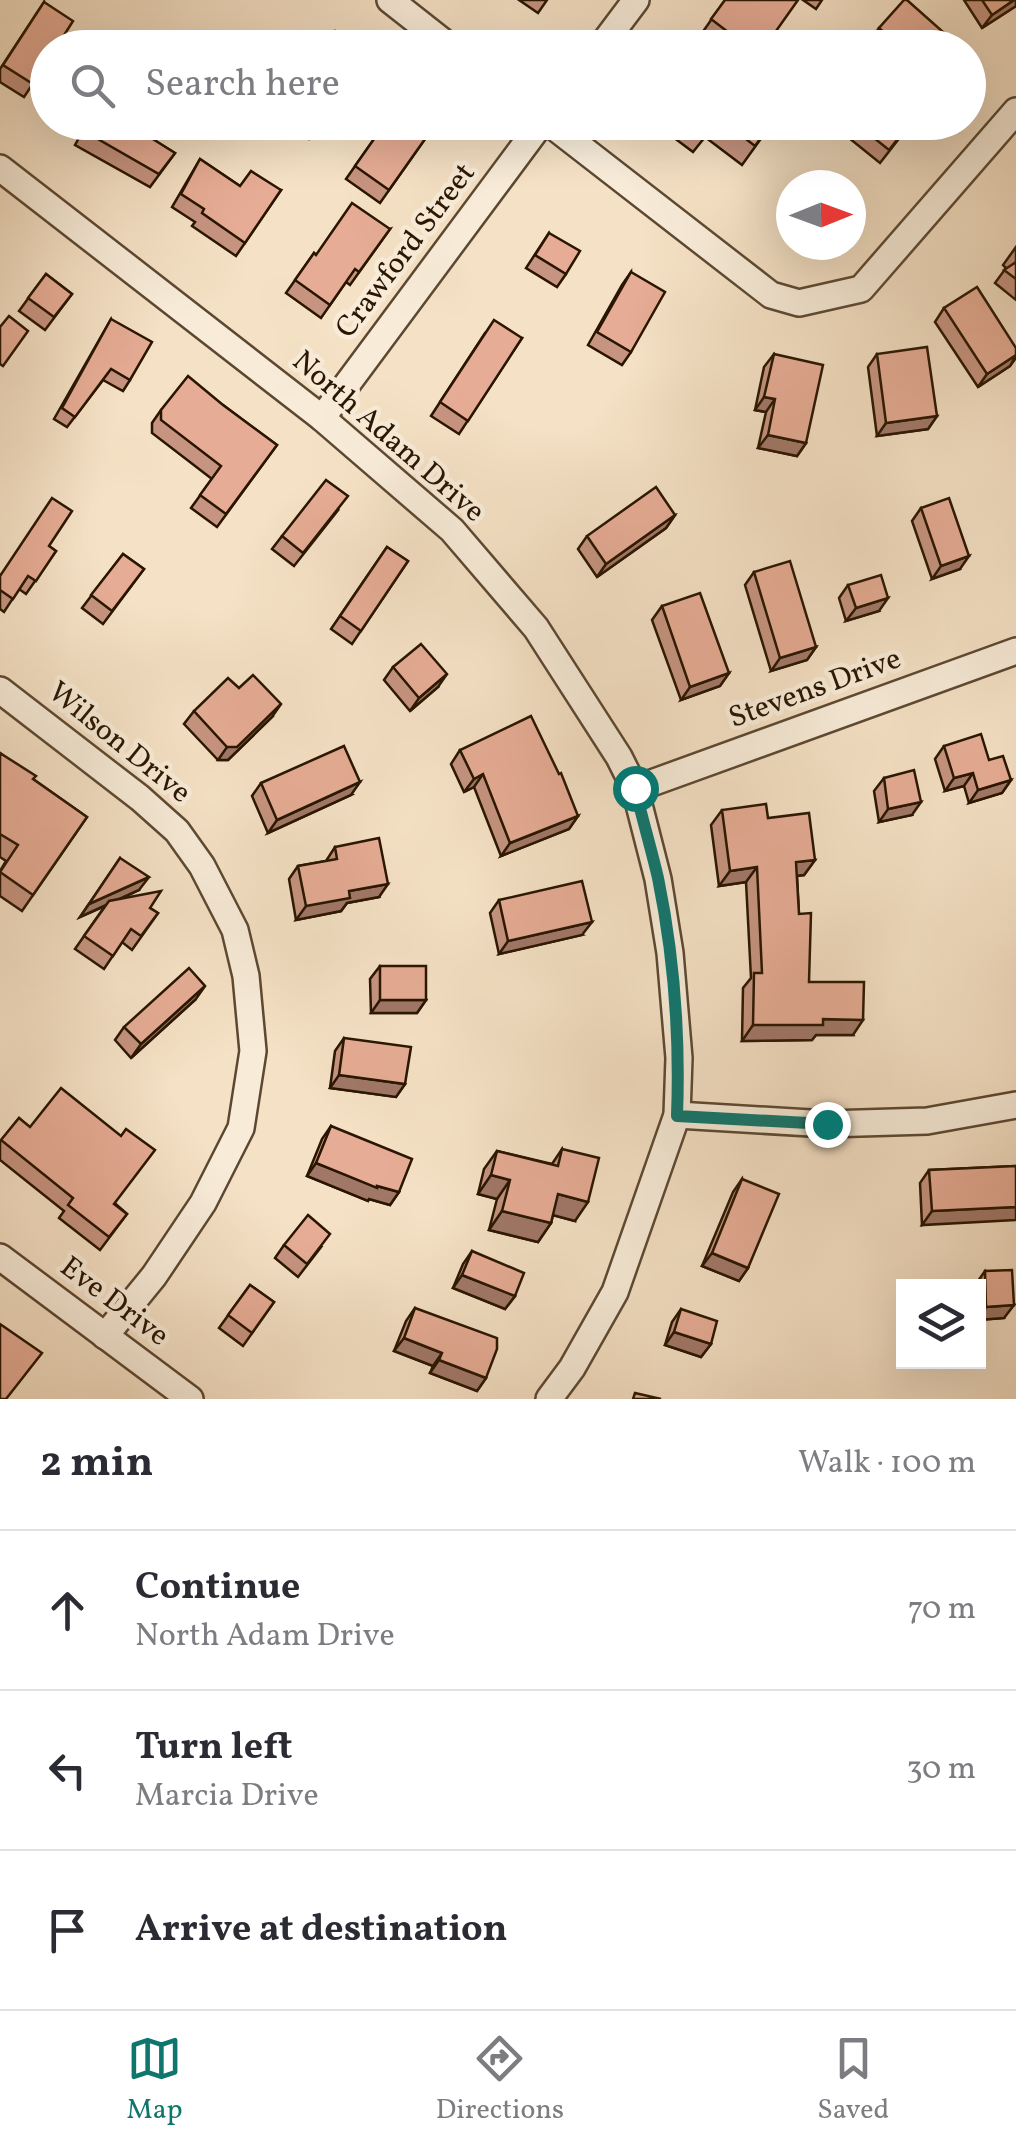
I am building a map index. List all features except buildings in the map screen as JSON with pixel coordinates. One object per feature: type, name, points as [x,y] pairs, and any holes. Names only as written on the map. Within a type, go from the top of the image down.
[{"type":"street","points":[[390,0],[428,30]]},
{"type":"street","points":[[614,30],[636,0]]},
{"type":"street","points":[[569,140],[771,295],[799,303],[862,289],[1016,112]]},
{"type":"street","name":"Crawford Street","points":[[322,418],[531,140]]},
{"type":"street","name":"North Adam Drive","points":[[0,168],[322,418],[452,530],[536,628],[635,788],[658,879],[670,953],[679,1058],[677,1116],[615,1292],[550,1399]]},
{"type":"street","name":"Stevens Drive","points":[[635,788],[1016,651]]},
{"type":"street","name":"Wilson Drive","points":[[0,690],[178,831],[202,866],[235,930],[246,976],[252,1051],[240,1128],[202,1204],[154,1276],[106,1336]]},
{"type":"street","points":[[677,1116],[827,1124],[927,1121],[1016,1105]]},
{"type":"street","name":"Eve Drive","points":[[0,1257],[190,1399]]},
{"type":"route","points":[[635,788],[658,879],[670,953],[679,1058],[677,1116],[827,1124]]}]
